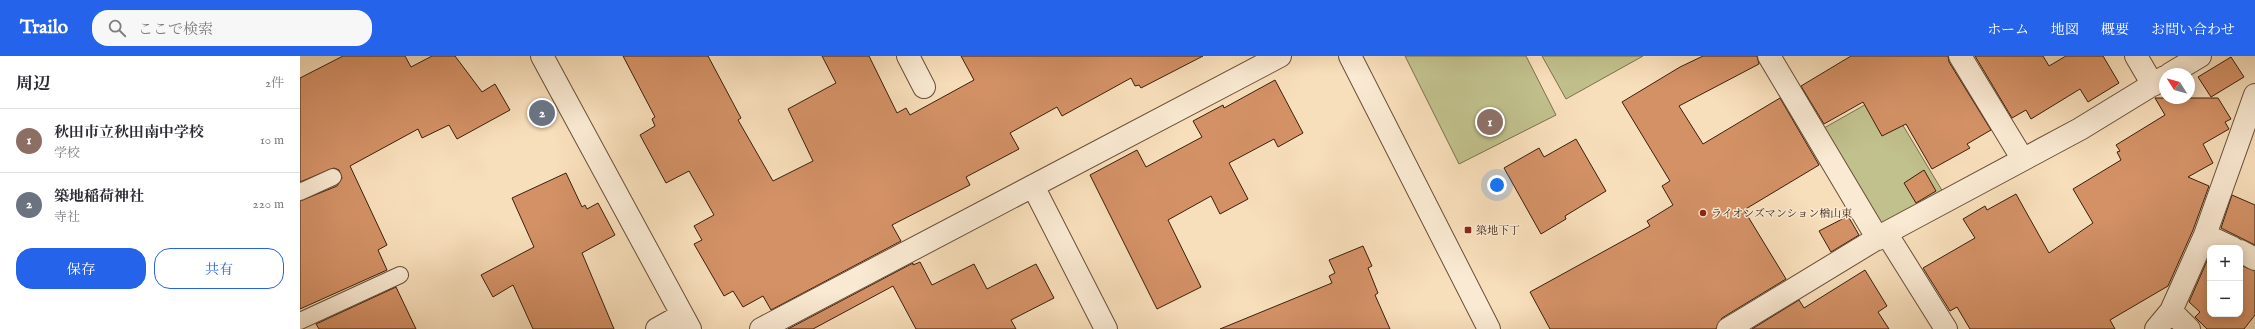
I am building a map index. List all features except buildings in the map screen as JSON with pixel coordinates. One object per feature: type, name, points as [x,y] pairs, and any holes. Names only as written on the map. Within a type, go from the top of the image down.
[{"type":"street","points":[[542,56],[686,322],[657,329]]},
{"type":"street","points":[[908,56],[924,87]]},
{"type":"street","points":[[761,329],[1280,56]]},
{"type":"street","points":[[1350,56],[1489,329]]},
{"type":"street","points":[[1769,56],[1882,236],[1946,329]]},
{"type":"street","points":[[1960,56],[2022,158]]},
{"type":"street","points":[[2136,56],[2159,76]]},
{"type":"street","points":[[2181,68],[2200,56]]},
{"type":"street","points":[[1728,329],[1882,236],[2022,158],[2080,129],[2159,81]]},
{"type":"street","points":[[2156,329],[2171,311],[2205,235],[2255,95]]},
{"type":"street","points":[[1033,186],[1106,329]]},
{"type":"street","points":[[2205,235],[2227,245]]},
{"type":"street","points":[[2243,253],[2255,259]]},
{"type":"street","points":[[2171,311],[2189,329]]},
{"type":"lane","points":[[300,192],[333,177]]},
{"type":"lane","points":[[300,321],[400,275]]},
{"type":"green space","points":[[1405,56],[1526,56],[1556,115],[1459,164]]},
{"type":"green space","points":[[1542,56],[1643,56],[1566,99]]},
{"type":"green space","points":[[1884,94],[1943,192],[1882,228],[1824,128]]},
{"type":"place","name":"築地稲荷神社","points":[[542,113]]},
{"type":"place","name":"秋田市立秋田南中学校","points":[[1490,122]]},
{"type":"place","name":"ライオンズマンション楢山東","points":[[1703,213]]},
{"type":"place","name":"築地下丁","points":[[1468,230]]}]
